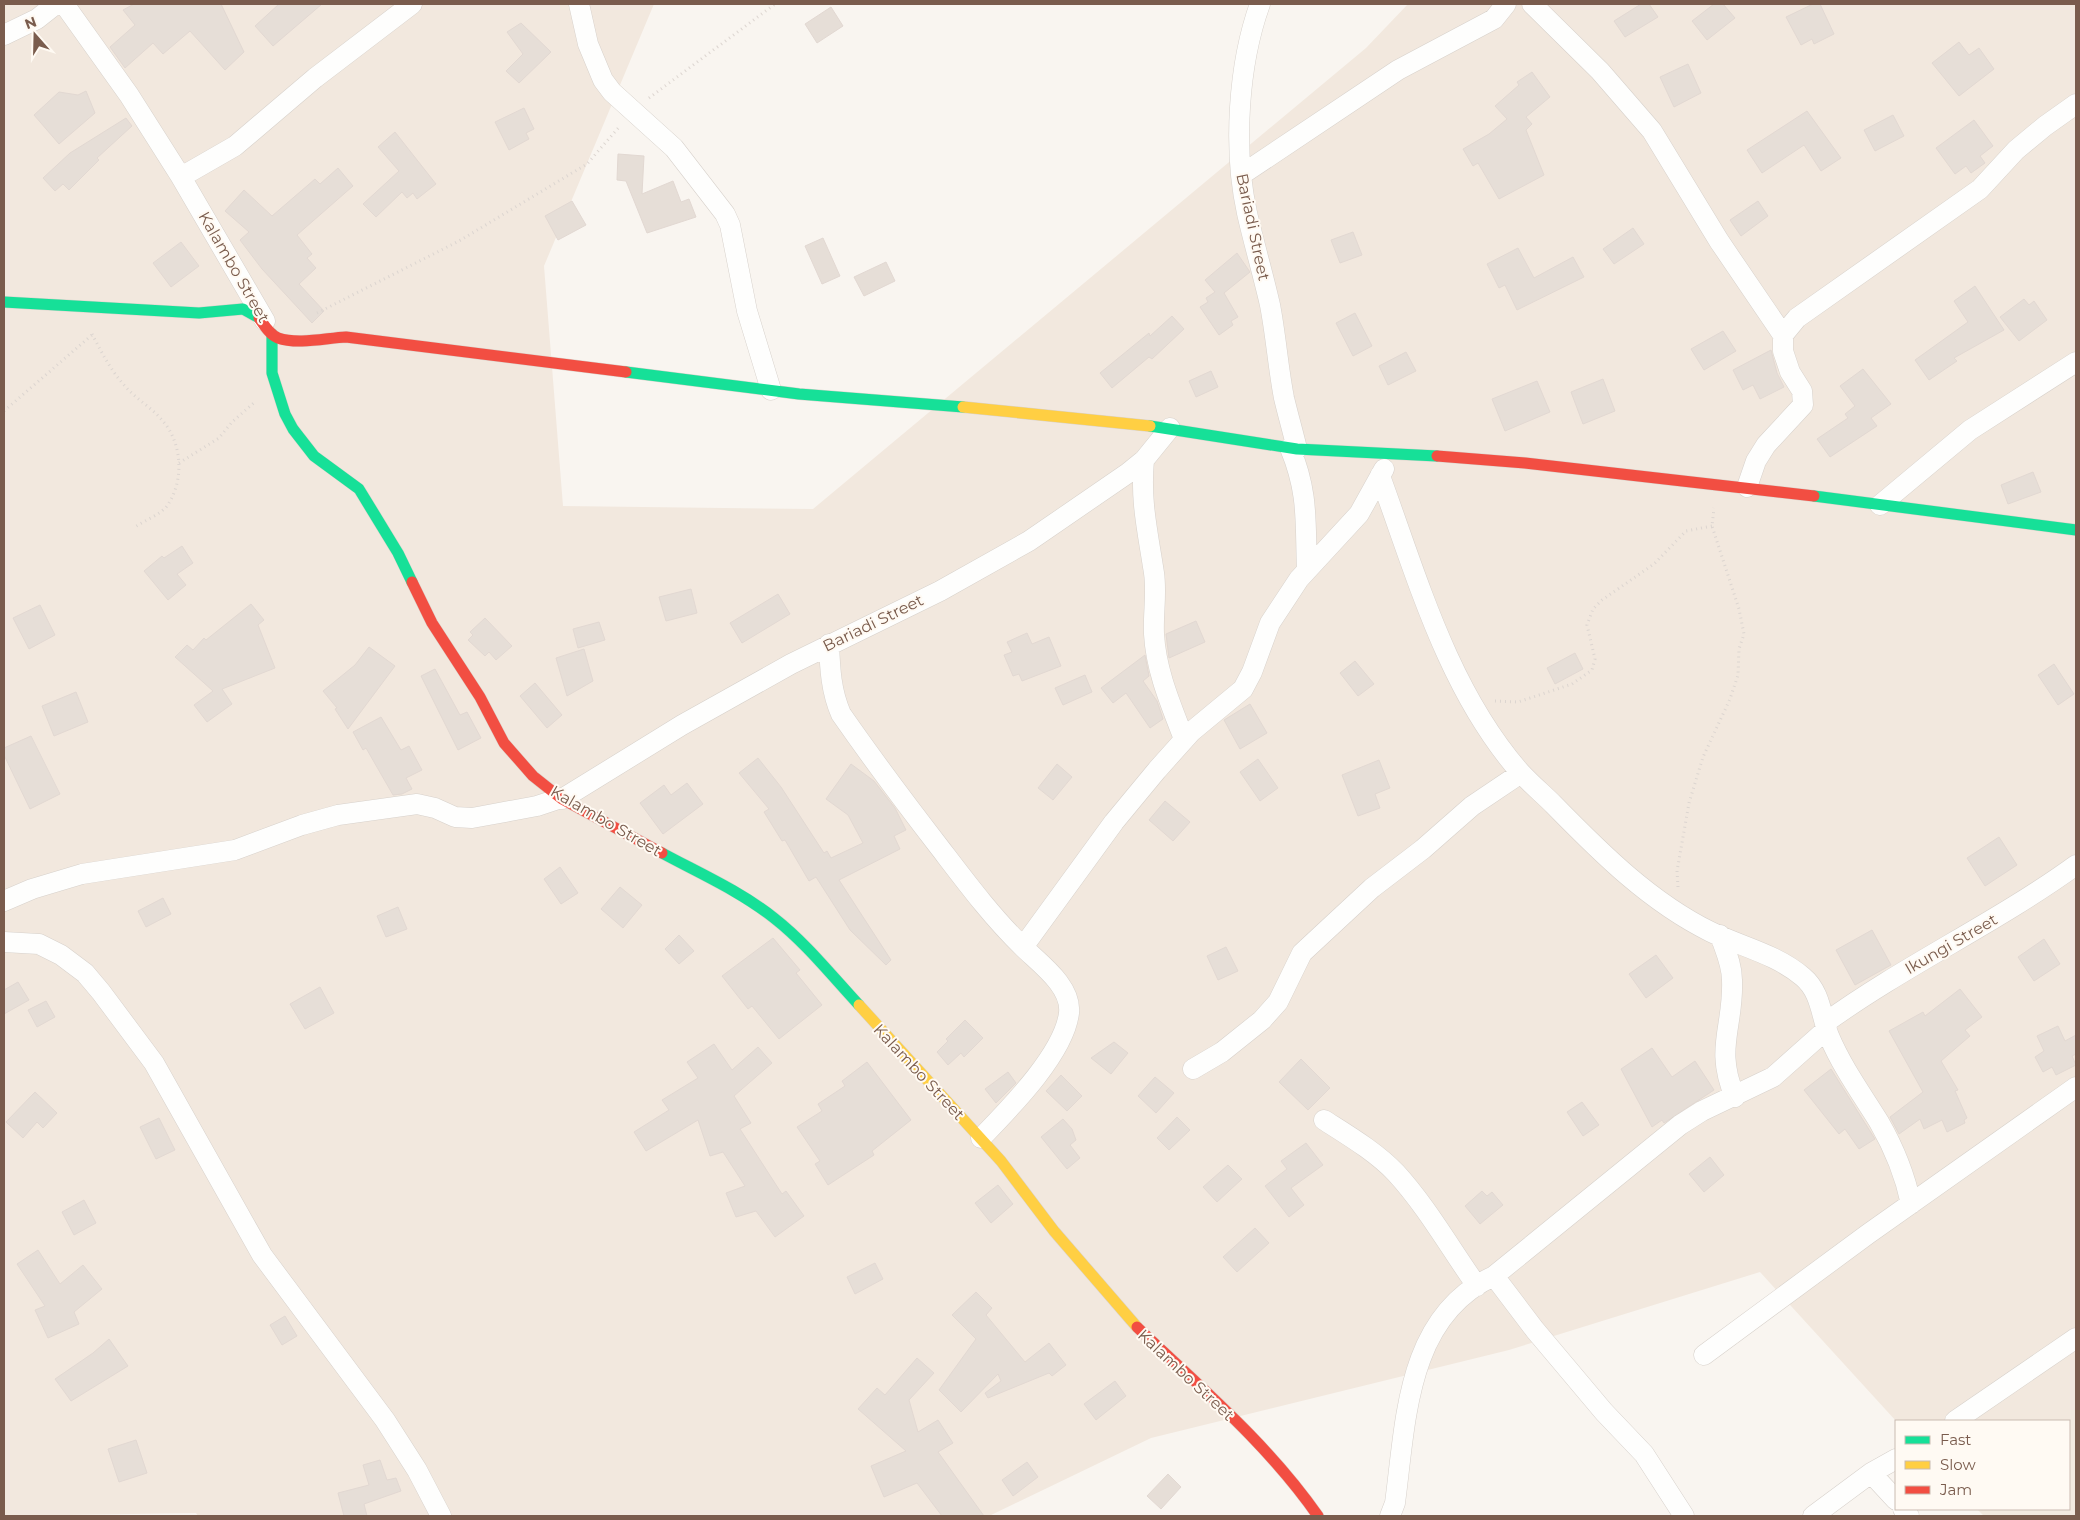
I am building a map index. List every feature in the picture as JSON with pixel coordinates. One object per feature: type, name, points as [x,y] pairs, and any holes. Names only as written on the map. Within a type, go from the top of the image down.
[{"type":"street","points":[[4,35],[37,19],[56,4]]},
{"type":"street","name":"Kalambo Street","points":[[64,4],[129,95],[181,177],[272,334],[270,362],[276,390],[285,414],[302,443],[314,456],[359,489],[398,553],[432,623],[480,697],[504,743],[533,776],[562,798],[738,894],[774,918],[810,954],[980,1138],[1130,1321],[1268,1452],[1298,1487],[1318,1516]]},
{"type":"street","points":[[181,177],[235,146],[316,78],[412,4]]},
{"type":"street","points":[[579,4],[596,66],[612,92],[686,161],[725,214],[730,225],[747,311],[770,390]]},
{"type":"street","name":"Bariadi Street","points":[[1260,4],[1248,45],[1242,88],[1241,175],[1247,212],[1271,313],[1284,398],[1301,474],[1304,492],[1307,570]]},
{"type":"street","points":[[1241,175],[1398,70],[1494,19],[1506,4]]},
{"type":"street","points":[[1532,4],[1600,71],[1652,131],[1719,241],[1783,335],[1783,351],[1790,372],[1802,391],[1803,405],[1766,445],[1756,461],[1747,487]]},
{"type":"street","points":[[1783,335],[1797,318],[1980,189],[2016,150],[2044,126],[2076,104]]},
{"type":"street","points":[[4,302],[119,310],[200,313],[243,310],[257,316],[272,334],[279,338],[300,340],[346,337],[770,390],[1053,415],[1170,428],[1294,449],[1391,453],[1725,484],[2076,530]]},
{"type":"street","points":[[1880,505],[1970,430],[2076,362]]},
{"type":"street","name":"Bariadi Street","points":[[4,901],[32,889],[82,874],[235,850],[302,825],[338,815],[417,804],[435,808],[455,817],[472,818],[537,806],[562,798],[682,726],[829,644],[982,568],[1029,540],[1144,460],[1170,428]]},
{"type":"street","points":[[1023,946],[1114,822],[1184,740],[1242,689],[1252,672],[1270,623],[1307,570],[1358,514],[1391,453]]},
{"type":"street","points":[[1144,460],[1142,508],[1156,595],[1154,633],[1160,670],[1167,696],[1184,740]]},
{"type":"street","points":[[1380,476],[1450,660],[1487,727],[1521,773],[1590,842],[1659,902],[1720,935],[1754,948],[1786,964],[1810,983],[1818,999],[1826,1026],[1843,1067],[1879,1123],[1897,1156],[1911,1204]]},
{"type":"street","points":[[829,644],[832,690],[841,714],[911,812],[977,896],[1023,946],[1053,974],[1065,994],[1069,1012],[1060,1039],[1045,1064],[1010,1108],[980,1138]]},
{"type":"street","points":[[1193,1069],[1222,1052],[1262,1020],[1278,1002],[1302,953],[1372,888],[1423,849],[1472,806],[1521,773]]},
{"type":"street","name":"Ikungi Street","points":[[1390,1516],[1395,1503],[1407,1399],[1425,1347],[1444,1313],[1477,1286],[1494,1276],[1680,1126],[1702,1111],[1735,1097],[1773,1077],[1826,1026],[1914,965],[2030,897],[2076,865]]},
{"type":"street","points":[[1720,935],[1731,968],[1732,1001],[1724,1055],[1726,1073],[1735,1097]]},
{"type":"street","points":[[4,942],[40,944],[61,955],[85,973],[100,992],[154,1063],[262,1255],[385,1420],[417,1470],[441,1516]]},
{"type":"street","points":[[1704,1355],[1911,1204],[2076,1087]]},
{"type":"street","points":[[1324,1120],[1359,1142],[1394,1171],[1423,1206],[1477,1286]]},
{"type":"street","points":[[1494,1276],[1541,1337],[1604,1412],[1644,1454],[1684,1516]]},
{"type":"street","points":[[1956,1420],[2076,1338]]},
{"type":"street","points":[[1813,1516],[1871,1473],[1895,1460]]},
{"type":"street","points":[[1871,1473],[1895,1499]]},
{"type":"path","points":[[310,315],[459,241],[587,164],[633,110],[775,4]]},
{"type":"path","points":[[4,411],[119,310]]},
{"type":"path","points":[[92,334],[105,359],[126,387],[148,406],[172,433],[179,452],[174,488],[166,507],[135,527]]},
{"type":"path","points":[[178,463],[209,446],[219,438],[245,408],[276,390]]},
{"type":"path","points":[[1678,913],[1677,871],[1689,804],[1702,757],[1730,700],[1738,675],[1739,649],[1744,634],[1739,609],[1712,526],[1715,505],[1725,484]]},
{"type":"path","points":[[1471,700],[1518,702],[1572,684],[1592,670],[1595,659],[1586,625],[1593,609],[1602,600],[1654,564],[1686,531],[1712,526]]},
{"type":"shaded area","points":[[4,4],[654,4],[544,266],[563,506],[813,509],[1366,48],[1408,4],[2076,4],[2076,1516],[1984,1516],[1978,1510],[2070,1510],[2070,1420],[1895,1420],[1760,1272],[1509,1350],[1151,1438],[989,1516],[198,1516],[196,1513],[4,1516]]},
{"type":"building","points":[[134,4],[221,4],[244,52],[225,70],[190,31],[163,54],[153,43],[125,68],[110,47],[135,25],[123,10]]},
{"type":"building","points":[[279,4],[322,4],[273,46],[255,26]]},
{"type":"building","points":[[1641,4],[1649,4],[1658,17],[1625,37],[1614,21]]},
{"type":"building","points":[[1714,4],[1723,4],[1735,18],[1707,40],[1692,21]]},
{"type":"building","points":[[1813,4],[1820,4],[1834,34],[1814,44],[1812,39],[1801,45],[1786,17]]},
{"type":"building","points":[[831,7],[843,26],[817,43],[805,24]]},
{"type":"building","points":[[521,23],[551,52],[519,83],[506,71],[523,54],[507,32]]},
{"type":"building","points":[[1959,42],[1969,55],[1979,48],[1994,69],[1959,96],[1932,63]]},
{"type":"building","points":[[1688,64],[1701,93],[1674,107],[1660,77]]},
{"type":"building","points":[[1532,72],[1550,97],[1526,117],[1532,124],[1526,130],[1544,175],[1499,199],[1478,163],[1473,166],[1463,149],[1489,134],[1507,119],[1495,106],[1519,85],[1517,82]]},
{"type":"building","points":[[86,91],[95,113],[59,144],[34,115],[59,92],[78,95]]},
{"type":"building","points":[[524,108],[534,129],[526,133],[529,139],[509,150],[495,122]]},
{"type":"building","points":[[1807,111],[1841,158],[1821,171],[1804,145],[1762,173],[1747,150]]},
{"type":"building","points":[[1893,115],[1904,136],[1875,151],[1864,130]]},
{"type":"building","points":[[126,118],[132,126],[97,158],[99,160],[69,190],[63,184],[55,191],[43,178],[70,153]]},
{"type":"building","points":[[1974,120],[1993,146],[1980,156],[1985,163],[1971,173],[1966,166],[1955,174],[1936,148]]},
{"type":"building","points":[[395,132],[436,184],[417,199],[413,193],[407,198],[402,192],[376,217],[363,204],[399,171],[378,147]]},
{"type":"building","points":[[618,154],[644,156],[642,194],[673,181],[681,202],[689,199],[696,217],[647,233],[626,181],[617,180]]},
{"type":"building","points":[[338,168],[353,186],[297,235],[312,254],[307,258],[316,268],[299,284],[324,311],[312,323],[262,269],[240,240],[249,232],[225,211],[244,190],[272,216],[315,179],[320,184]]},
{"type":"building","points":[[572,201],[586,225],[558,240],[545,216]]},
{"type":"building","points":[[1758,201],[1768,216],[1741,236],[1730,220]]},
{"type":"building","points":[[1633,228],[1644,244],[1614,264],[1603,249]]},
{"type":"building","points":[[1353,232],[1362,255],[1340,263],[1331,240]]},
{"type":"building","points":[[823,238],[840,276],[822,284],[805,246]]},
{"type":"building","points":[[181,242],[199,266],[171,287],[153,263]]},
{"type":"building","points":[[1518,248],[1534,278],[1573,257],[1584,277],[1517,310],[1505,285],[1499,288],[1487,264]]},
{"type":"building","points":[[1237,253],[1250,272],[1224,293],[1238,317],[1231,321],[1233,325],[1219,335],[1200,307],[1208,302],[1206,298],[1215,292],[1205,280]]},
{"type":"building","points":[[886,262],[895,281],[864,296],[854,277]]},
{"type":"building","points":[[1975,286],[2004,330],[1954,358],[1957,361],[1929,380],[1915,360],[1968,322],[1954,301]]},
{"type":"building","points":[[2024,299],[2029,305],[2034,301],[2047,320],[2019,341],[2000,317]]},
{"type":"building","points":[[1355,313],[1372,346],[1353,356],[1336,323]]},
{"type":"building","points":[[1172,316],[1184,329],[1152,359],[1149,357],[1112,388],[1100,373],[1149,333],[1150,336]]},
{"type":"building","points":[[1723,331],[1736,351],[1704,370],[1691,349]]},
{"type":"building","points":[[1771,350],[1777,373],[1784,387],[1760,399],[1753,385],[1743,390],[1733,370]]},
{"type":"building","points":[[1406,352],[1416,371],[1388,385],[1379,366]]},
{"type":"building","points":[[1863,369],[1891,404],[1871,418],[1877,426],[1830,457],[1817,439],[1848,418],[1845,414],[1855,406],[1840,386]]},
{"type":"building","points":[[1211,371],[1218,387],[1196,397],[1189,381]]},
{"type":"building","points":[[1603,379],[1615,411],[1583,424],[1571,392]]},
{"type":"building","points":[[1537,381],[1550,412],[1505,431],[1492,399]]},
{"type":"building","points":[[2033,472],[2041,492],[2008,504],[2001,485]]},
{"type":"building","points":[[182,546],[193,563],[177,574],[186,585],[168,600],[144,571],[162,556],[164,558]]},
{"type":"building","points":[[691,589],[697,613],[666,621],[659,597]]},
{"type":"building","points":[[778,594],[790,614],[742,643],[730,623]]},
{"type":"building","points":[[251,604],[264,620],[258,625],[275,668],[222,689],[232,704],[207,722],[194,705],[213,691],[175,657],[187,645],[193,650],[204,638],[206,640]]},
{"type":"building","points":[[40,605],[55,635],[29,649],[13,618]]},
{"type":"building","points":[[485,618],[512,646],[496,660],[489,652],[485,656],[468,640],[473,635],[470,632]]},
{"type":"building","points":[[1196,621],[1205,642],[1169,658],[1166,634]]},
{"type":"building","points":[[599,622],[605,640],[578,648],[573,629]]},
{"type":"building","points":[[1027,633],[1032,644],[1049,637],[1061,666],[1022,681],[1019,674],[1013,676],[1004,655],[1012,652],[1007,642]]},
{"type":"building","points":[[369,647],[395,666],[348,729],[335,709],[337,708],[323,691],[355,665]]},
{"type":"building","points":[[584,649],[593,681],[567,696],[556,658]]},
{"type":"building","points":[[1575,653],[1583,669],[1555,684],[1547,668]]},
{"type":"building","points":[[1145,655],[1149,676],[1143,681],[1157,701],[1163,719],[1150,728],[1126,693],[1113,703],[1101,688]]},
{"type":"building","points":[[1355,661],[1374,684],[1358,696],[1340,673]]},
{"type":"building","points":[[2054,664],[2074,694],[2058,705],[2038,675]]},
{"type":"building","points":[[435,669],[460,715],[467,712],[481,738],[458,750],[421,676]]},
{"type":"building","points":[[1085,675],[1092,692],[1063,705],[1055,688]]},
{"type":"building","points":[[535,683],[562,715],[547,728],[520,696]]},
{"type":"building","points":[[76,692],[88,722],[54,736],[42,706]]},
{"type":"building","points":[[1250,704],[1267,733],[1240,749],[1224,720]]},
{"type":"building","points":[[381,717],[401,750],[409,746],[422,770],[406,778],[412,789],[402,794],[393,795],[366,748],[363,750],[353,732]]},
{"type":"building","points":[[31,736],[60,794],[30,809],[4,755],[4,748]]},
{"type":"building","points":[[758,758],[781,787],[824,853],[827,851],[831,858],[863,843],[848,815],[826,799],[851,764],[874,781],[895,808],[906,830],[894,836],[900,849],[839,880],[891,960],[886,965],[850,930],[816,877],[809,881],[785,840],[782,841],[764,812],[769,809],[739,773]]},
{"type":"building","points":[[1258,759],[1278,788],[1260,801],[1240,772]]},
{"type":"building","points":[[1379,760],[1390,788],[1375,794],[1380,808],[1358,816],[1342,775]]},
{"type":"building","points":[[1057,764],[1072,777],[1053,800],[1038,788]]},
{"type":"building","points":[[687,783],[703,804],[663,834],[640,803],[664,785],[671,795]]},
{"type":"building","points":[[1165,801],[1190,822],[1173,841],[1149,820]]},
{"type":"building","points":[[1999,837],[2017,865],[1985,886],[1967,858]]},
{"type":"building","points":[[560,867],[578,893],[561,904],[544,879]]},
{"type":"building","points":[[620,887],[642,905],[623,928],[601,909]]},
{"type":"building","points":[[163,898],[171,914],[146,927],[138,911]]},
{"type":"building","points":[[398,907],[407,929],[386,937],[377,916]]},
{"type":"building","points":[[1872,930],[1891,965],[1855,985],[1836,950]]},
{"type":"building","points":[[679,935],[694,951],[679,964],[665,949]]},
{"type":"building","points":[[773,938],[800,970],[796,973],[822,1005],[779,1039],[752,1006],[748,1009],[722,976]]},
{"type":"building","points":[[2044,939],[2060,964],[2034,981],[2018,957]]},
{"type":"building","points":[[1226,947],[1238,971],[1218,980],[1207,956]]},
{"type":"building","points":[[1656,955],[1673,978],[1646,998],[1629,974]]},
{"type":"building","points":[[18,982],[29,1000],[4,1014],[4,990]]},
{"type":"building","points":[[320,987],[334,1013],[305,1029],[290,1004]]},
{"type":"building","points":[[1960,989],[1982,1017],[1965,1030],[1970,1036],[1941,1061],[1958,1090],[1955,1091],[1967,1118],[1964,1120],[1965,1123],[1947,1132],[1942,1120],[1924,1129],[1920,1119],[1899,1134],[1890,1117],[1923,1092],[1889,1031],[1923,1012],[1925,1016]]},
{"type":"building","points":[[46,1001],[55,1017],[37,1027],[28,1010]]},
{"type":"building","points":[[965,1020],[983,1038],[964,1057],[961,1053],[948,1065],[937,1052],[948,1041],[946,1039]]},
{"type":"building","points":[[2058,1026],[2065,1041],[2076,1035],[2076,1054],[2072,1056],[2076,1065],[2056,1075],[2052,1067],[2043,1072],[2035,1057],[2044,1051],[2037,1036]]},
{"type":"building","points":[[1114,1042],[1128,1053],[1111,1074],[1091,1058]]},
{"type":"building","points":[[714,1044],[732,1070],[758,1047],[772,1063],[734,1096],[751,1123],[740,1129],[782,1194],[786,1191],[804,1216],[775,1237],[756,1211],[736,1217],[726,1193],[745,1186],[723,1152],[710,1156],[698,1120],[646,1151],[634,1132],[669,1110],[662,1100],[698,1078],[687,1062]]},
{"type":"building","points":[[1652,1048],[1672,1077],[1695,1061],[1714,1090],[1664,1123],[1662,1120],[1652,1127],[1621,1069]]},
{"type":"building","points":[[1301,1059],[1330,1088],[1308,1110],[1279,1082]]},
{"type":"building","points":[[867,1062],[911,1120],[872,1151],[874,1155],[828,1185],[815,1164],[820,1161],[797,1127],[822,1111],[818,1104],[845,1086],[842,1081]]},
{"type":"building","points":[[1831,1069],[1875,1139],[1859,1149],[1845,1129],[1839,1134],[1804,1090]]},
{"type":"building","points":[[1008,1072],[1016,1083],[996,1103],[985,1089]]},
{"type":"building","points":[[1061,1075],[1082,1096],[1067,1111],[1046,1091]]},
{"type":"building","points":[[1155,1077],[1174,1093],[1156,1113],[1138,1096]]},
{"type":"building","points":[[35,1092],[57,1113],[43,1128],[37,1122],[23,1138],[6,1122]]},
{"type":"building","points":[[1582,1102],[1599,1125],[1583,1136],[1567,1112]]},
{"type":"building","points":[[1177,1117],[1190,1130],[1169,1150],[1157,1138]]},
{"type":"building","points":[[159,1118],[175,1150],[156,1159],[140,1127]]},
{"type":"building","points":[[1063,1119],[1072,1129],[1076,1140],[1070,1145],[1080,1158],[1067,1169],[1041,1137]]},
{"type":"building","points":[[1306,1143],[1323,1165],[1291,1188],[1304,1205],[1289,1217],[1265,1186],[1287,1169],[1281,1161]]},
{"type":"building","points":[[1710,1157],[1724,1175],[1704,1192],[1689,1174]]},
{"type":"building","points":[[1228,1165],[1242,1179],[1217,1202],[1203,1187]]},
{"type":"building","points":[[998,1185],[1013,1204],[991,1223],[975,1203]]},
{"type":"building","points":[[1482,1191],[1487,1196],[1492,1192],[1503,1205],[1480,1224],[1465,1206]]},
{"type":"building","points":[[84,1200],[96,1223],[74,1235],[62,1212]]},
{"type":"building","points":[[1255,1228],[1269,1243],[1237,1272],[1223,1257]]},
{"type":"building","points":[[38,1250],[60,1284],[83,1265],[102,1289],[74,1312],[79,1324],[48,1338],[35,1310],[45,1306],[17,1264]]},
{"type":"building","points":[[875,1263],[883,1279],[855,1294],[847,1277]]},
{"type":"building","points":[[976,1292],[992,1308],[986,1315],[1025,1362],[1049,1343],[1066,1365],[1052,1376],[1049,1373],[988,1398],[985,1393],[1001,1381],[998,1374],[961,1412],[939,1390],[976,1339],[952,1315]]},
{"type":"building","points":[[285,1316],[297,1336],[282,1345],[270,1325]]},
{"type":"building","points":[[109,1339],[128,1366],[71,1401],[55,1379],[93,1353]]},
{"type":"building","points":[[917,1358],[934,1373],[909,1400],[918,1432],[938,1420],[953,1443],[938,1452],[984,1516],[942,1516],[917,1483],[884,1497],[871,1466],[906,1451],[858,1409],[877,1388],[885,1395]]},
{"type":"building","points":[[1115,1381],[1126,1396],[1096,1420],[1084,1404]]},
{"type":"building","points":[[136,1440],[147,1473],[119,1482],[108,1449]]},
{"type":"building","points":[[380,1460],[387,1480],[396,1478],[401,1491],[364,1504],[367,1516],[344,1516],[338,1493],[369,1485],[363,1465]]},
{"type":"building","points":[[1027,1462],[1038,1477],[1013,1496],[1002,1480]]},
{"type":"building","points":[[1168,1474],[1181,1487],[1161,1509],[1147,1496]]},
{"type":"traffic: fast","points":[[4,302],[199,313],[243,309],[259,318]]},
{"type":"traffic: fast","points":[[272,334],[272,373],[285,414],[293,429],[314,456],[359,489],[398,553],[412,582]]},
{"type":"traffic: fast","points":[[626,372],[799,394],[963,407]]},
{"type":"traffic: fast","points":[[1150,426],[1297,449],[1437,456]]},
{"type":"traffic: fast","points":[[1814,496],[2076,530]]},
{"type":"traffic: fast","points":[[662,853],[733,891],[774,918],[808,949],[859,1005]]},
{"type":"traffic: slow","points":[[963,407],[1150,426]]},
{"type":"traffic: slow","points":[[859,1005],[1001,1161],[1054,1231],[1137,1327]]},
{"type":"traffic: jam","points":[[259,318],[272,335],[286,340],[303,341],[346,337],[626,372]]},
{"type":"traffic: jam","points":[[1437,456],[1525,463],[1814,496]]},
{"type":"traffic: jam","points":[[412,582],[432,623],[480,697],[504,743],[533,776],[562,799],[662,853]]},
{"type":"traffic: jam","points":[[1137,1327],[1255,1440],[1318,1516]]}]
